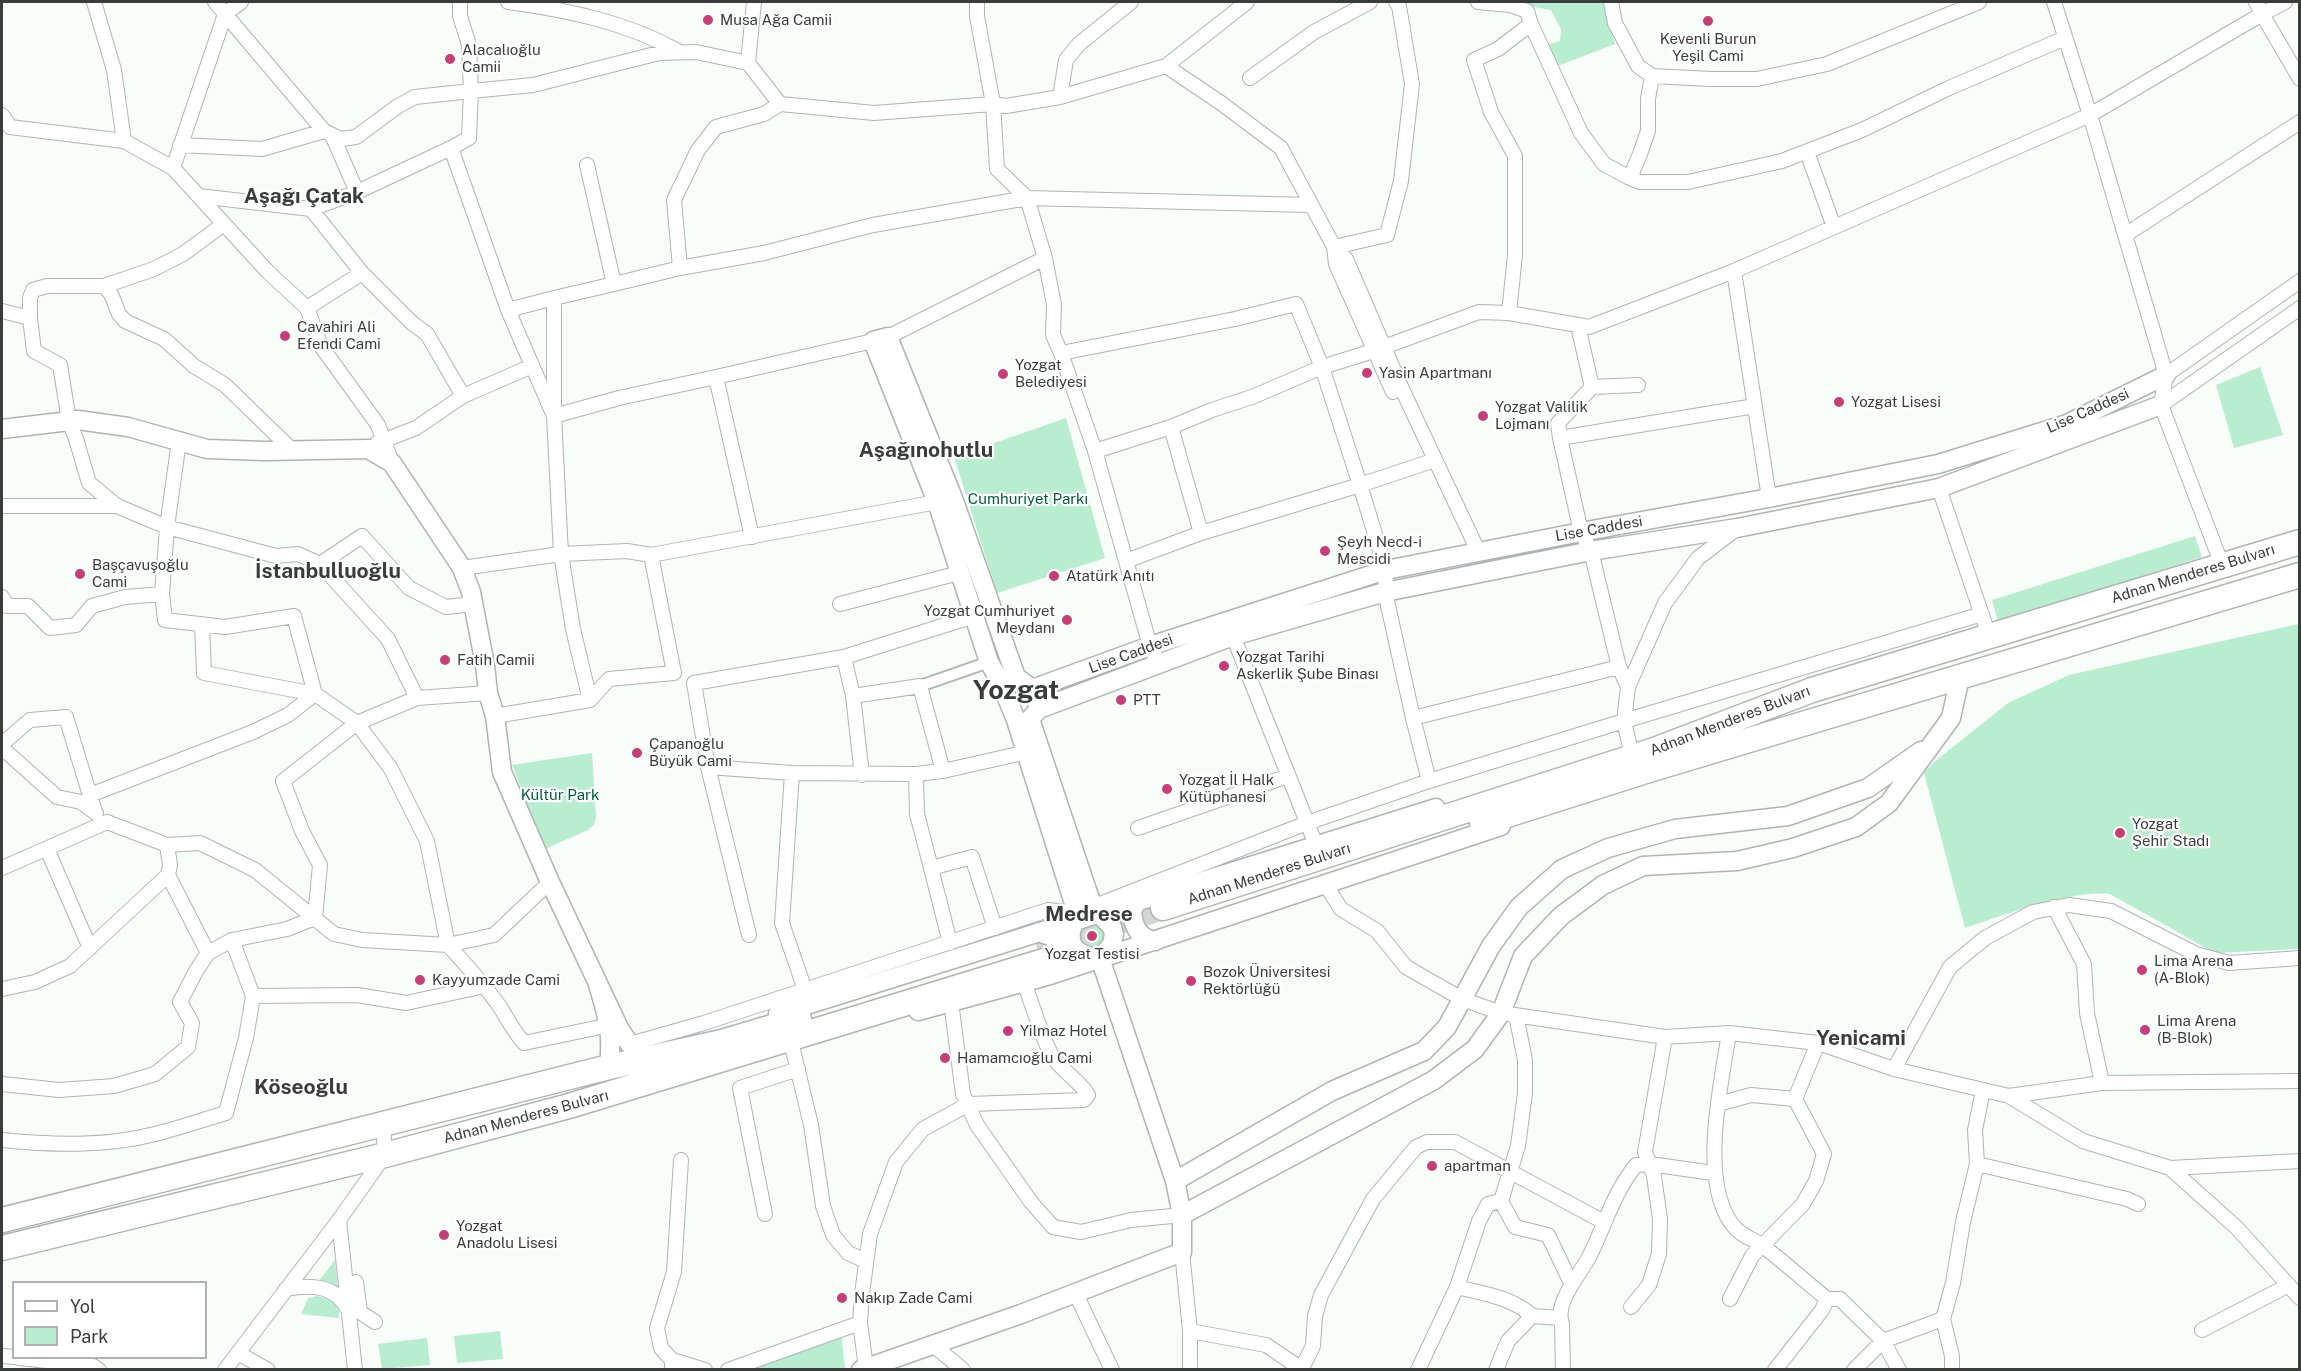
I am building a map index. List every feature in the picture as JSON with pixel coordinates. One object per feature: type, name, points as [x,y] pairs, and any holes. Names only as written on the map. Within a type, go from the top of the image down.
[{"type":"highway","name":"Adnan Menderes Bulvarı","points":[[1162,924],[1654,750],[1985,625],[2222,565],[2300,542]]},
{"type":"highway","name":"Adnan Menderes Bulvarı","points":[[1162,924],[1649,770],[2300,575]]},
{"type":"highway","name":"Adnan Menderes Bulvarı","points":[[2,1220],[609,1067],[640,1053],[722,1042],[1042,954]]},
{"type":"highway","name":"Adnan Menderes Bulvarı","points":[[2,1248],[385,1155],[569,1106],[1042,954]]},
{"type":"street","points":[[94,2],[114,70],[124,141]]},
{"type":"street","points":[[215,2],[328,133],[357,192]]},
{"type":"street","points":[[173,168],[225,14],[241,2]]},
{"type":"street","points":[[199,196],[311,209],[357,192],[469,138],[471,91],[469,45],[460,16],[460,2]]},
{"type":"street","points":[[508,2],[544,7],[608,22],[651,36],[680,52]]},
{"type":"street","points":[[748,63],[754,2]]},
{"type":"street","points":[[976,2],[993,104],[997,169],[1027,198],[1045,258],[1054,305],[1053,335],[1095,451],[1150,646],[1159,664]]},
{"type":"street","points":[[1060,97],[1066,60],[1079,44],[1131,2]]},
{"type":"street","points":[[680,268],[674,200],[698,150],[716,127],[764,114],[780,104],[874,113],[993,104],[1006,106],[1060,97],[1166,66],[1247,2]]},
{"type":"street","points":[[1250,78],[1314,32],[1370,2]]},
{"type":"street","points":[[1334,247],[1387,235],[1401,181],[1412,84],[1399,6],[1396,2]]},
{"type":"street","points":[[1478,2],[1524,6],[1581,133],[1604,164],[1640,182],[1688,182],[1782,161],[1862,130],[1949,88],[2066,38]]},
{"type":"street","points":[[1611,2],[1615,23],[1638,66],[1652,76],[1711,80],[1757,79],[1827,64],[1979,2]]},
{"type":"street","points":[[2054,2],[2090,115],[2166,375],[2161,405],[2222,565]]},
{"type":"street","points":[[1095,451],[1171,427],[1252,397],[1322,367],[1479,312],[1509,313],[1589,327],[1734,271],[2090,115],[2259,8],[2285,2]]},
{"type":"street","points":[[2259,8],[2300,79]]},
{"type":"street","points":[[1509,313],[1515,255],[1515,156],[1491,112],[1474,60],[1498,49],[1531,24]]},
{"type":"street","points":[[180,145],[262,149],[328,133],[341,139],[356,137],[398,106],[415,97],[533,85],[659,53],[696,52],[748,63],[780,104]]},
{"type":"street","points":[[1166,66],[1221,103],[1281,148],[1334,247],[1336,264],[1473,552]]},
{"type":"street","points":[[1628,177],[1632,173],[1648,131],[1648,99],[1652,76]]},
{"type":"street","points":[[2,115],[6,129],[124,141],[173,168],[267,272],[307,308],[321,346],[378,425],[376,444],[392,463],[462,568],[473,604],[485,665],[488,693],[495,716],[502,772],[550,882],[620,1030],[640,1053],[704,1023],[1048,910],[1104,917],[1112,927],[1114,934],[1112,944],[1100,958]]},
{"type":"street","points":[[2126,236],[2300,122]]},
{"type":"street","points":[[451,148],[508,310],[554,416]]},
{"type":"street","points":[[1807,152],[1834,227]]},
{"type":"street","points":[[587,165],[614,284]]},
{"type":"street","points":[[508,310],[680,268],[764,253],[873,225],[1027,198],[1310,205]]},
{"type":"street","points":[[311,209],[362,273],[412,323],[427,334],[463,396]]},
{"type":"street","points":[[224,224],[183,254],[154,269],[104,286],[47,286],[33,290],[30,298],[30,318],[34,351],[60,365],[69,421],[89,483],[117,506],[167,527],[276,556],[298,554],[320,564],[388,639],[417,698]]},
{"type":"street","points":[[554,416],[619,398],[880,339],[1045,258]]},
{"type":"street","points":[[1734,271],[1770,498]]},
{"type":"street","points":[[307,308],[362,273]]},
{"type":"street","points":[[2166,375],[2300,281]]},
{"type":"street","points":[[104,286],[111,294],[119,314],[125,321],[164,339],[194,366],[225,385],[292,450]]},
{"type":"street","points":[[554,298],[554,416],[561,554],[573,629],[590,700]]},
{"type":"street","points":[[1061,353],[1235,319],[1296,304],[1322,367],[1386,570],[1385,592],[1429,781]]},
{"type":"street","points":[[2161,405],[2300,308]]},
{"type":"street","points":[[2,311],[30,318]]},
{"type":"street","points":[[1578,326],[1592,387]]},
{"type":"street","points":[[880,339],[937,502],[989,662],[1008,680],[1032,689],[1027,752],[1086,914]]},
{"type":"street","points":[[880,339],[953,498],[1008,680],[1029,716],[1086,914]]},
{"type":"street","points":[[2,429],[78,420],[128,427],[207,449],[292,450],[376,444],[416,428],[463,396],[532,366]]},
{"type":"street","name":"Lise Caddesi","points":[[1032,689],[1150,646],[1386,570],[1770,498],[1949,461],[2067,424],[2166,375]]},
{"type":"street","points":[[716,377],[752,537]]},
{"type":"street","points":[[1628,687],[1619,666],[1590,550],[1581,532],[1558,423],[1592,387],[1638,385]]},
{"type":"street","name":"Lise Caddesi","points":[[1029,716],[1233,636],[1385,592],[1590,550],[1737,528],[1939,488],[2161,405]]},
{"type":"street","points":[[1560,438],[1755,406]]},
{"type":"street","points":[[1171,427],[1201,533]]},
{"type":"street","points":[[179,441],[167,527],[162,594],[165,620],[225,627],[294,616],[315,694]]},
{"type":"street","points":[[1126,561],[1201,533],[1431,461]]},
{"type":"street","points":[[569,1106],[1024,982],[1042,954],[1086,914],[1307,823],[1429,781],[1624,721],[1985,625],[1939,488]]},
{"type":"street","points":[[462,568],[561,554],[627,551],[651,555],[937,502]]},
{"type":"street","points":[[2,506],[117,506]]},
{"type":"street","points":[[1630,747],[1624,721],[1628,687],[1665,603],[1698,558],[1737,528]]},
{"type":"street","points":[[320,564],[362,536],[409,588],[446,607],[473,604]]},
{"type":"street","points":[[651,555],[674,673]]},
{"type":"street","points":[[840,603],[959,573]]},
{"type":"street","points":[[2,597],[7,606],[28,606],[50,628],[76,625],[92,606],[125,597],[162,594]]},
{"type":"street","points":[[495,716],[590,700],[609,679],[674,673],[694,683],[844,657],[974,616]]},
{"type":"street","points":[[202,624],[204,673],[315,694],[357,723],[391,769],[427,841],[448,945],[485,986],[524,1043],[610,1024]]},
{"type":"street","points":[[1233,636],[1316,845]]},
{"type":"street","points":[[844,657],[853,696],[862,775]]},
{"type":"street","points":[[853,696],[920,686],[989,662]]},
{"type":"street","points":[[1413,718],[1619,666]]},
{"type":"street","points":[[951,1002],[963,1094],[977,1125],[1031,1202],[1053,1227],[1081,1232],[1131,1220],[1182,1215],[1434,1080],[1474,1049],[1508,1014],[1523,956],[1560,916],[1603,885],[1643,866],[1737,861],[1793,848],[1856,826],[1889,803],[1951,718],[1960,676]]},
{"type":"street","points":[[694,683],[708,767],[749,935]]},
{"type":"street","points":[[920,686],[943,771]]},
{"type":"street","points":[[1100,958],[1081,955],[1071,941],[1071,931],[1086,914],[1137,902],[1812,690]]},
{"type":"street","points":[[315,918],[320,866],[302,831],[283,781],[357,723],[417,698],[488,693]]},
{"type":"street","points":[[90,795],[253,732],[288,716],[315,694]]},
{"type":"street","points":[[1042,954],[1100,958],[1162,924],[1325,884],[1867,706]]},
{"type":"street","points":[[95,812],[66,717],[30,720],[2,746],[57,796],[81,802],[107,822],[166,845],[200,843],[255,870],[334,934],[362,940],[448,945],[494,935],[550,882]]},
{"type":"street","points":[[1175,1181],[1332,1091],[1424,1051],[1447,1027],[1491,946],[1519,907],[1562,869],[1608,848],[1675,829],[1788,816],[1868,788],[1933,743]]},
{"type":"street","points":[[708,767],[792,773],[916,774],[943,771],[1027,752]]},
{"type":"street","points":[[792,773],[782,923],[806,990]]},
{"type":"street","points":[[916,774],[917,814],[950,942]]},
{"type":"street","points":[[1138,828],[1288,777]]},
{"type":"street","points":[[2,868],[107,822]]},
{"type":"street","points":[[2,989],[35,982],[70,966],[168,875],[170,865],[166,845]]},
{"type":"street","points":[[46,849],[90,948]]},
{"type":"street","points":[[931,868],[972,857],[995,928]]},
{"type":"street","points":[[168,875],[208,953]]},
{"type":"street","points":[[1325,884],[1341,909],[1377,931],[1406,967],[1462,999],[1508,1014],[1665,1037],[1729,1033],[1818,1043],[1894,1069],[2009,1096],[2083,1142],[2170,1168],[2300,1161]]},
{"type":"street","points":[[1137,902],[1132,911],[1135,928],[1145,939],[1162,924]]},
{"type":"street","points":[[1894,1069],[1950,967],[1985,938],[2032,912],[2054,907],[2090,906],[2111,911],[2196,954],[2229,963],[2300,957]]},
{"type":"street","points":[[2054,907],[2084,964],[2087,1013],[2102,1083]]},
{"type":"street","points":[[2,1084],[58,1090],[114,1086],[154,1074],[188,1047],[192,1023],[180,1002],[208,953],[232,940],[287,929],[315,918]]},
{"type":"street","points":[[2,1140],[53,1144],[101,1143],[153,1135],[226,1113],[246,1038],[253,996],[232,940]]},
{"type":"street","points":[[1100,958],[1175,1181],[1182,1215],[1182,1252],[1190,1331],[1190,1370]]},
{"type":"street","points":[[597,981],[610,1024],[612,1042],[609,1067]]},
{"type":"street","points":[[1024,982],[1052,1056],[1069,1077],[1085,1089],[1088,1095],[1084,1100],[969,1104],[923,1129],[896,1161],[870,1234],[860,1323],[863,1368],[933,1346],[1182,1252]]},
{"type":"street","points":[[253,996],[357,995],[406,1003],[485,986]]},
{"type":"street","points":[[1508,1014],[1525,1060],[1525,1093],[1518,1146],[1501,1201],[1515,1227],[1548,1235],[1571,1283]]},
{"type":"street","points":[[1729,1033],[1718,1104],[1713,1173],[1728,1218],[1738,1231],[1761,1245],[1827,1299],[1840,1299],[1883,1341],[1899,1370]]},
{"type":"street","points":[[1631,1306],[1649,1285],[1659,1254],[1660,1219],[1654,1176],[1645,1152],[1665,1037]]},
{"type":"street","points":[[1795,1099],[1818,1043]]},
{"type":"street","points":[[792,1046],[811,1125],[823,1206],[833,1235],[848,1253],[866,1261]]},
{"type":"street","points":[[765,1214],[740,1088],[798,1069]]},
{"type":"street","points":[[2009,1096],[2102,1083],[2300,1081]]},
{"type":"street","points":[[1952,1370],[1952,1356],[1943,1319],[1953,1283],[1963,1222],[1977,1164],[1976,1130],[1983,1090]]},
{"type":"street","points":[[1718,1104],[1751,1095],[1795,1099]]},
{"type":"street","points":[[1730,1299],[1752,1256],[1803,1204],[1816,1181],[1824,1154],[1795,1099]]},
{"type":"street","points":[[225,1370],[339,1220],[385,1155],[383,1124]]},
{"type":"street","points":[[1190,1331],[1266,1345],[1302,1369],[1313,1346],[1315,1316],[1321,1295],[1373,1199],[1416,1147],[1426,1142],[1455,1142],[1604,1222]]},
{"type":"street","points":[[681,1160],[674,1272],[657,1328],[660,1348],[672,1364],[705,1370]]},
{"type":"street","points":[[1565,1369],[1560,1317],[1571,1283],[1588,1259],[1621,1184],[1636,1165],[1650,1164],[1713,1173]]},
{"type":"street","points":[[1977,1164],[2127,1199],[2138,1204]]},
{"type":"street","points":[[2170,1168],[2237,1228],[2300,1298]]},
{"type":"street","points":[[1424,1369],[1457,1287],[1479,1221],[1488,1204],[1501,1201]]},
{"type":"street","points":[[339,1220],[351,1314],[355,1370]]},
{"type":"street","points":[[342,1247],[352,1261],[360,1312],[375,1322]]},
{"type":"street","points":[[286,1289],[306,1285],[320,1287],[336,1294],[346,1304],[351,1314]]},
{"type":"street","points":[[2202,1330],[2289,1285]]},
{"type":"street","points":[[1457,1287],[1497,1297],[1528,1311],[1532,1316]]},
{"type":"street","points":[[1075,1292],[1110,1368]]},
{"type":"street","points":[[1775,1370],[1822,1310],[1827,1299]]},
{"type":"street","points":[[1496,1370],[1508,1341],[1532,1316],[1560,1317]]},
{"type":"street","points":[[1854,1370],[1883,1341],[1943,1319]]},
{"type":"street","points":[[728,1370],[860,1323]]},
{"type":"street","points":[[933,1346],[963,1370]]},
{"type":"street","points":[[238,1353],[268,1370]]},
{"type":"street","points":[[28,1359],[93,1366],[99,1370]]},
{"type":"green space","points":[[1529,2],[1603,2],[1615,44],[1555,67],[1544,46],[1560,41],[1561,29],[1551,10],[1528,6]]},
{"type":"green space","points":[[2260,367],[2283,435],[2234,448],[2216,385]]},
{"type":"green space","name":"Cumhuriyet Parkı","points":[[1066,418],[1105,558],[997,593],[954,457]]},
{"type":"green space","points":[[2195,536],[2202,557],[1998,621],[1992,600]]},
{"type":"green space","name":"Yozgat Şehir Stadı","points":[[2299,624],[2299,949],[2215,953],[2110,894],[2076,896],[2057,900],[2017,910],[1965,928],[1924,773],[1934,762],[2008,703],[2069,675]]},
{"type":"green space","name":"Kültür Park","points":[[592,753],[596,817],[594,825],[588,830],[545,849],[512,765]]},
{"type":"green space","points":[[1092,924],[1097,925],[1103,931],[1103,941],[1097,947],[1092,948],[1087,947],[1081,941],[1080,936],[1081,931],[1087,925]]},
{"type":"green space","points":[[335,1260],[338,1290],[319,1281]]},
{"type":"green space","points":[[317,1296],[329,1299],[339,1308],[339,1318],[301,1314],[308,1298]]},
{"type":"green space","points":[[500,1331],[503,1359],[457,1363],[454,1336]]},
{"type":"green space","points":[[841,1332],[845,1369],[746,1370]]},
{"type":"green space","points":[[427,1338],[430,1365],[382,1369],[378,1344]]},
{"type":"tunnel","points":[[1037,948],[1163,908]]},
{"type":"place","name":"Musa Ağa Camii","points":[[708,20]]},
{"type":"place","name":"Kevenli Burun Yeşil Cami","points":[[1708,21]]},
{"type":"place","name":"Alacalıoğlu Camii","points":[[450,59]]},
{"type":"place","name":"Cavahiri Ali Efendi Cami","points":[[285,336]]},
{"type":"place","name":"Yasin Apartmanı","points":[[1367,373]]},
{"type":"place","name":"Yozgat Belediyesi","points":[[1003,374]]},
{"type":"place","name":"Yozgat Lisesi","points":[[1839,402]]},
{"type":"place","name":"Yozgat Valilik Lojmanı","points":[[1483,416]]},
{"type":"place","name":"Şeyh Necd-i Mescidi","points":[[1325,551]]},
{"type":"place","name":"Başçavuşoğlu Cami","points":[[80,574]]},
{"type":"place","name":"Atatürk Anıtı","points":[[1054,576]]},
{"type":"place","name":"Yozgat Cumhuriyet Meydanı","points":[[1067,620]]},
{"type":"place","name":"Fatih Camii","points":[[445,660]]},
{"type":"place","name":"Yozgat Tarihi Askerlik Şube Binası","points":[[1224,666]]},
{"type":"place","name":"PTT","points":[[1121,700]]},
{"type":"place","name":"Çapanoğlu Büyük Cami","points":[[637,753]]},
{"type":"place","name":"Yozgat İl Halk Kütüphanesi","points":[[1167,789]]},
{"type":"place","name":"Yozgat Şehir Stadı","points":[[2120,833]]},
{"type":"place","name":"Yozgat Testisi","points":[[1092,936]]},
{"type":"place","name":"Lima Arena (A-Blok)","points":[[2142,970]]},
{"type":"place","name":"Kayyumzade Cami","points":[[420,980]]},
{"type":"place","name":"Bozok Üniversitesi Rektörlüğü","points":[[1191,981]]},
{"type":"place","name":"Lima Arena (B-Blok)","points":[[2145,1030]]},
{"type":"place","name":"Yilmaz Hotel","points":[[1008,1031]]},
{"type":"place","name":"Hamamcıoğlu Cami","points":[[945,1058]]},
{"type":"place","name":"apartman","points":[[1432,1166]]},
{"type":"place","name":"Yozgat Anadolu Lisesi","points":[[444,1235]]},
{"type":"place","name":"Nakıp Zade Cami","points":[[842,1298]]},
{"type":"district","name":"Aşağı Çatak","points":[[304,197]]},
{"type":"district","name":"Aşağınohutlu","points":[[926,451]]},
{"type":"district","name":"İstanbulluoğlu","points":[[328,572]]},
{"type":"district","name":"Yozgat","points":[[1016,691]]},
{"type":"district","name":"Medrese","points":[[1089,915]]},
{"type":"district","name":"Yenicami","points":[[1861,1039]]},
{"type":"district","name":"Köseoğlu","points":[[301,1088]]}]
